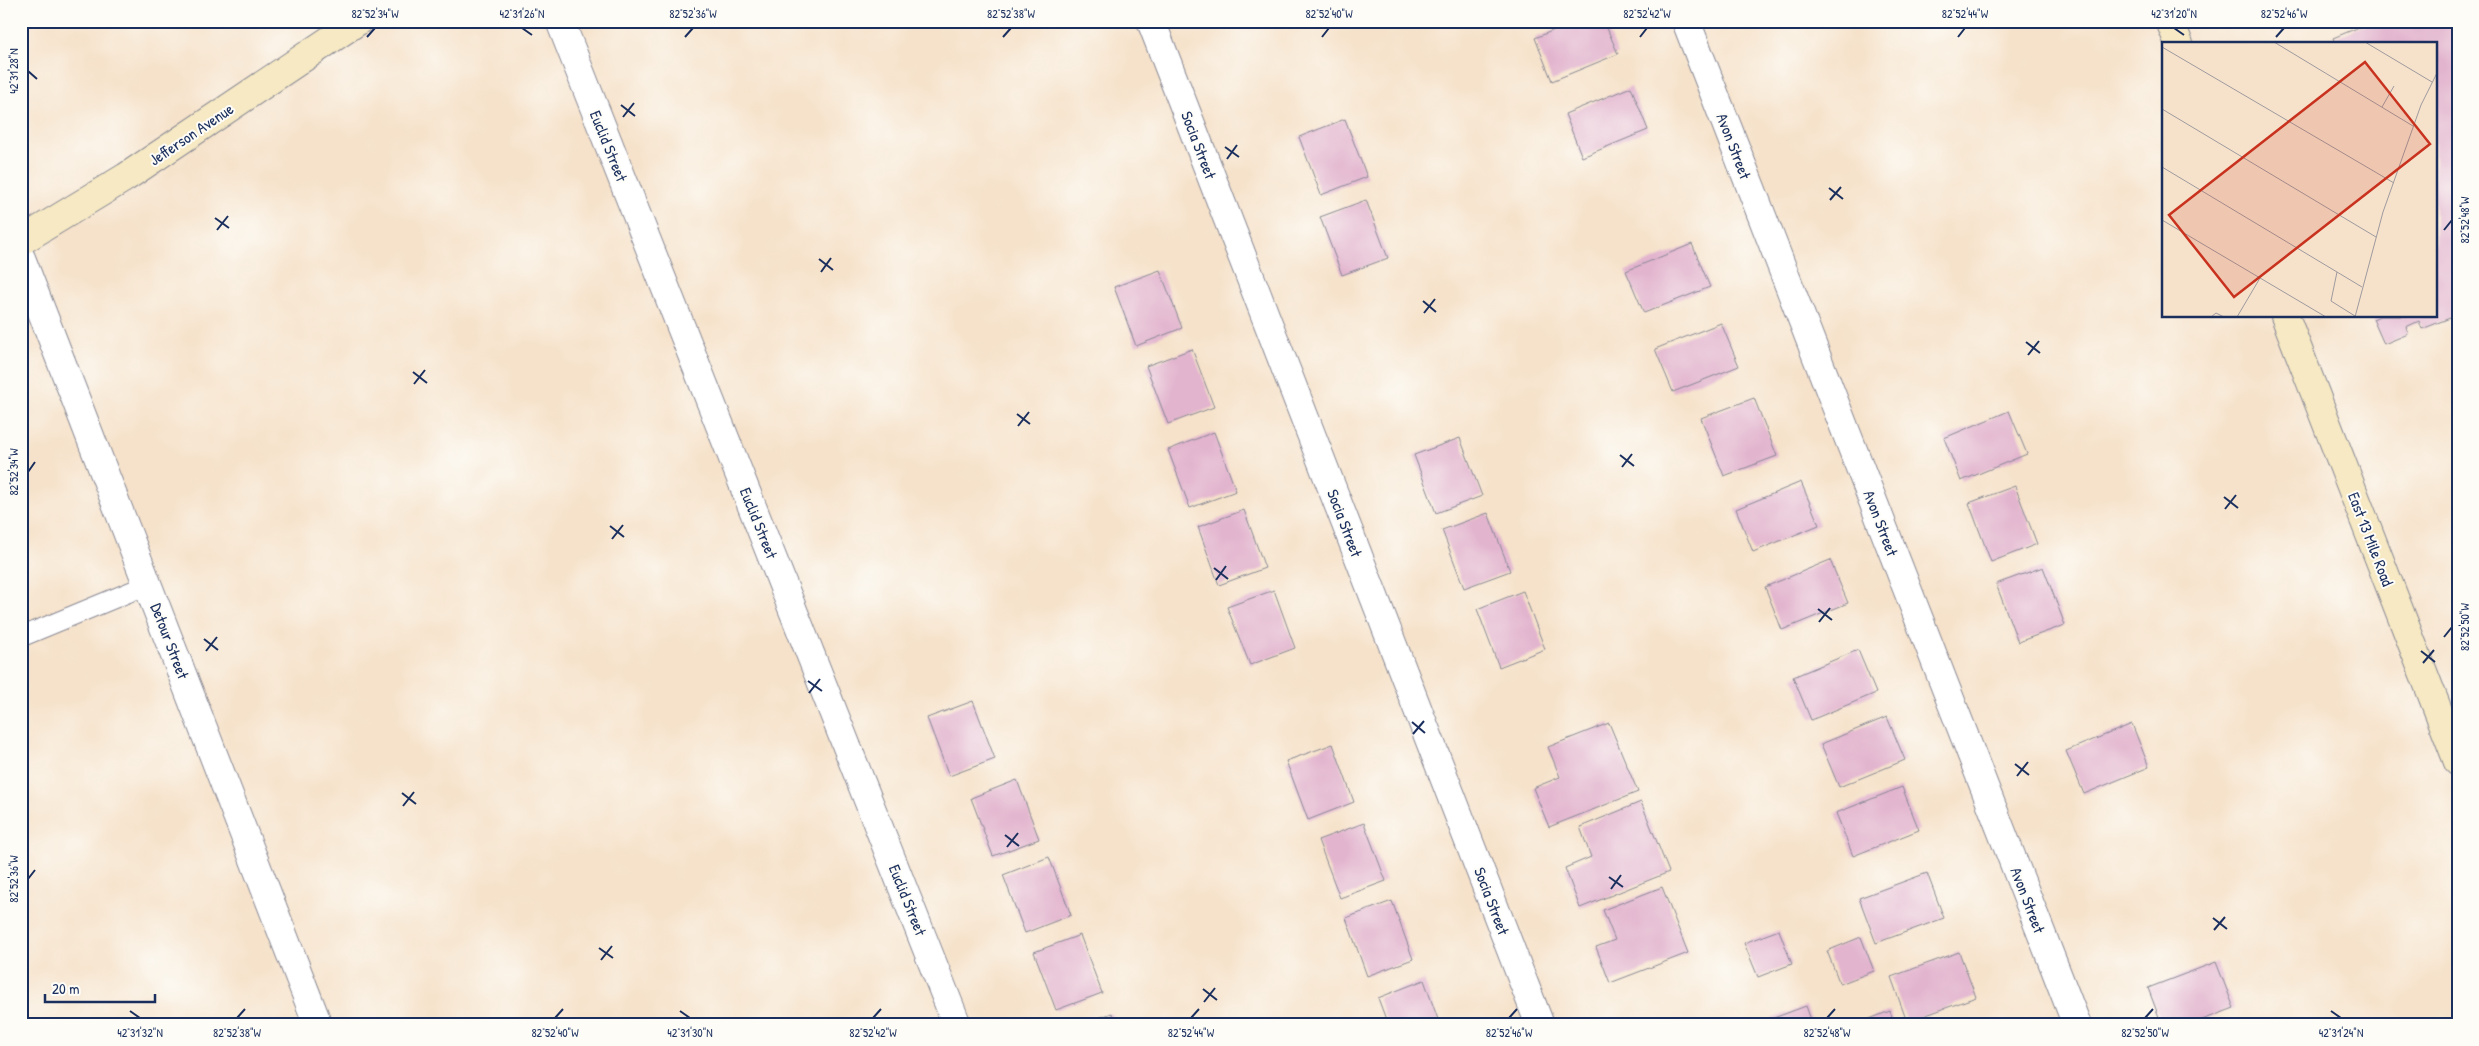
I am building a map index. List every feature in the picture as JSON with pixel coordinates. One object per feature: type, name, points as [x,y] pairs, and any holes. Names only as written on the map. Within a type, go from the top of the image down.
[{"type":"main road","name":"Jefferson Avenue","points":[[21,241],[126,177],[358,21]]},
{"type":"main road","points":[[2170,21],[2178,42]]},
{"type":"main road","name":"East 13 Mile Road","points":[[2286,318],[2458,762]]},
{"type":"street","name":"Euclid Street","points":[[560,21],[957,1025]]},
{"type":"street","name":"Socia Street","points":[[1151,21],[1540,1025]]},
{"type":"street","name":"Avon Street","points":[[1686,21],[2076,1025]]},
{"type":"street","name":"Detour Street","points":[[21,258],[149,584],[318,1025]]},
{"type":"lane","points":[[21,637],[149,584]]},
{"type":"building","points":[[1576,21],[1604,21],[1618,54],[1552,81],[1535,38]]},
{"type":"building","points":[[2374,21],[2389,21],[2390,24],[2396,21],[2458,21],[2458,338],[2450,318],[2422,329],[2419,321],[2406,327],[2408,334],[2384,344],[2373,319],[2436,318],[2436,42],[2334,42],[2333,38]]},
{"type":"building","points":[[1631,87],[1648,130],[1582,157],[1565,114]]},
{"type":"building","points":[[1345,119],[1367,177],[1321,195],[1299,137]]},
{"type":"building","points":[[1366,200],[1388,258],[1342,275],[1320,217]]},
{"type":"building","points":[[1692,244],[1710,287],[1644,313],[1626,271]]},
{"type":"building","points":[[1160,270],[1182,328],[1136,346],[1114,287]]},
{"type":"building","points":[[1721,323],[1739,366],[1673,392],[1655,349]]},
{"type":"building","points":[[1192,349],[1214,407],[1168,424],[1146,366]]},
{"type":"building","points":[[1754,398],[1777,456],[1724,476],[1701,418]]},
{"type":"building","points":[[2009,411],[2027,454],[1961,481],[1944,438]]},
{"type":"building","points":[[1214,432],[1236,491],[1190,508],[1168,450]]},
{"type":"building","points":[[1460,438],[1482,496],[1436,513],[1414,455]]},
{"type":"building","points":[[1801,482],[1819,525],[1753,552],[1736,509]]},
{"type":"building","points":[[2015,486],[2037,544],[1991,562],[1969,503]]},
{"type":"building","points":[[1244,510],[1265,568],[1219,585],[1198,527]]},
{"type":"building","points":[[1488,513],[1510,571],[1464,588],[1442,530]]},
{"type":"building","points":[[1830,560],[1848,603],[1782,630],[1765,587]]},
{"type":"building","points":[[2043,567],[2065,625],[2018,642],[1996,584]]},
{"type":"building","points":[[1274,590],[1295,648],[1250,665],[1227,607]]},
{"type":"building","points":[[1523,591],[1545,649],[1499,667],[1477,609]]},
{"type":"building","points":[[1858,650],[1876,693],[1811,720],[1793,677]]},
{"type":"building","points":[[973,701],[995,759],[949,776],[927,718]]},
{"type":"building","points":[[1887,717],[1905,760],[1839,787],[1821,744]]},
{"type":"building","points":[[1609,723],[1638,792],[1549,827],[1533,788],[1560,777],[1548,747]]},
{"type":"building","points":[[2132,724],[2149,767],[2084,794],[2066,751]]},
{"type":"building","points":[[1333,744],[1354,802],[1308,820],[1286,761]]},
{"type":"building","points":[[1017,780],[1039,839],[993,856],[971,798]]},
{"type":"building","points":[[1902,787],[1919,830],[1853,856],[1836,813]]},
{"type":"building","points":[[1641,802],[1669,872],[1580,908],[1565,868],[1591,857],[1580,827]]},
{"type":"building","points":[[1364,823],[1386,881],[1340,898],[1318,840]]},
{"type":"building","points":[[1049,857],[1071,915],[1025,933],[1003,875]]},
{"type":"building","points":[[1927,873],[1944,918],[1876,943],[1859,898]]},
{"type":"building","points":[[1662,887],[1688,953],[1610,983],[1596,947],[1615,940],[1603,910]]},
{"type":"building","points":[[1392,901],[1413,959],[1367,976],[1346,918]]},
{"type":"building","points":[[1779,930],[1792,964],[1758,977],[1744,943]]},
{"type":"building","points":[[1080,935],[1102,993],[1056,1010],[1034,952]]},
{"type":"building","points":[[1861,937],[1874,971],[1840,984],[1827,951]]},
{"type":"building","points":[[1959,952],[1976,997],[1907,1022],[1891,977]]},
{"type":"building","points":[[2216,962],[2234,1008],[2189,1025],[2162,1025],[2148,988]]},
{"type":"building","points":[[1424,980],[1440,1025],[1388,1025],[1378,998]]},
{"type":"building","points":[[1806,1006],[1813,1025],[1773,1025],[1771,1019]]},
{"type":"building","points":[[1890,1011],[1895,1025],[1854,1025]]},
{"type":"building","points":[[1112,1013],[1116,1025],[1080,1025]]}]
